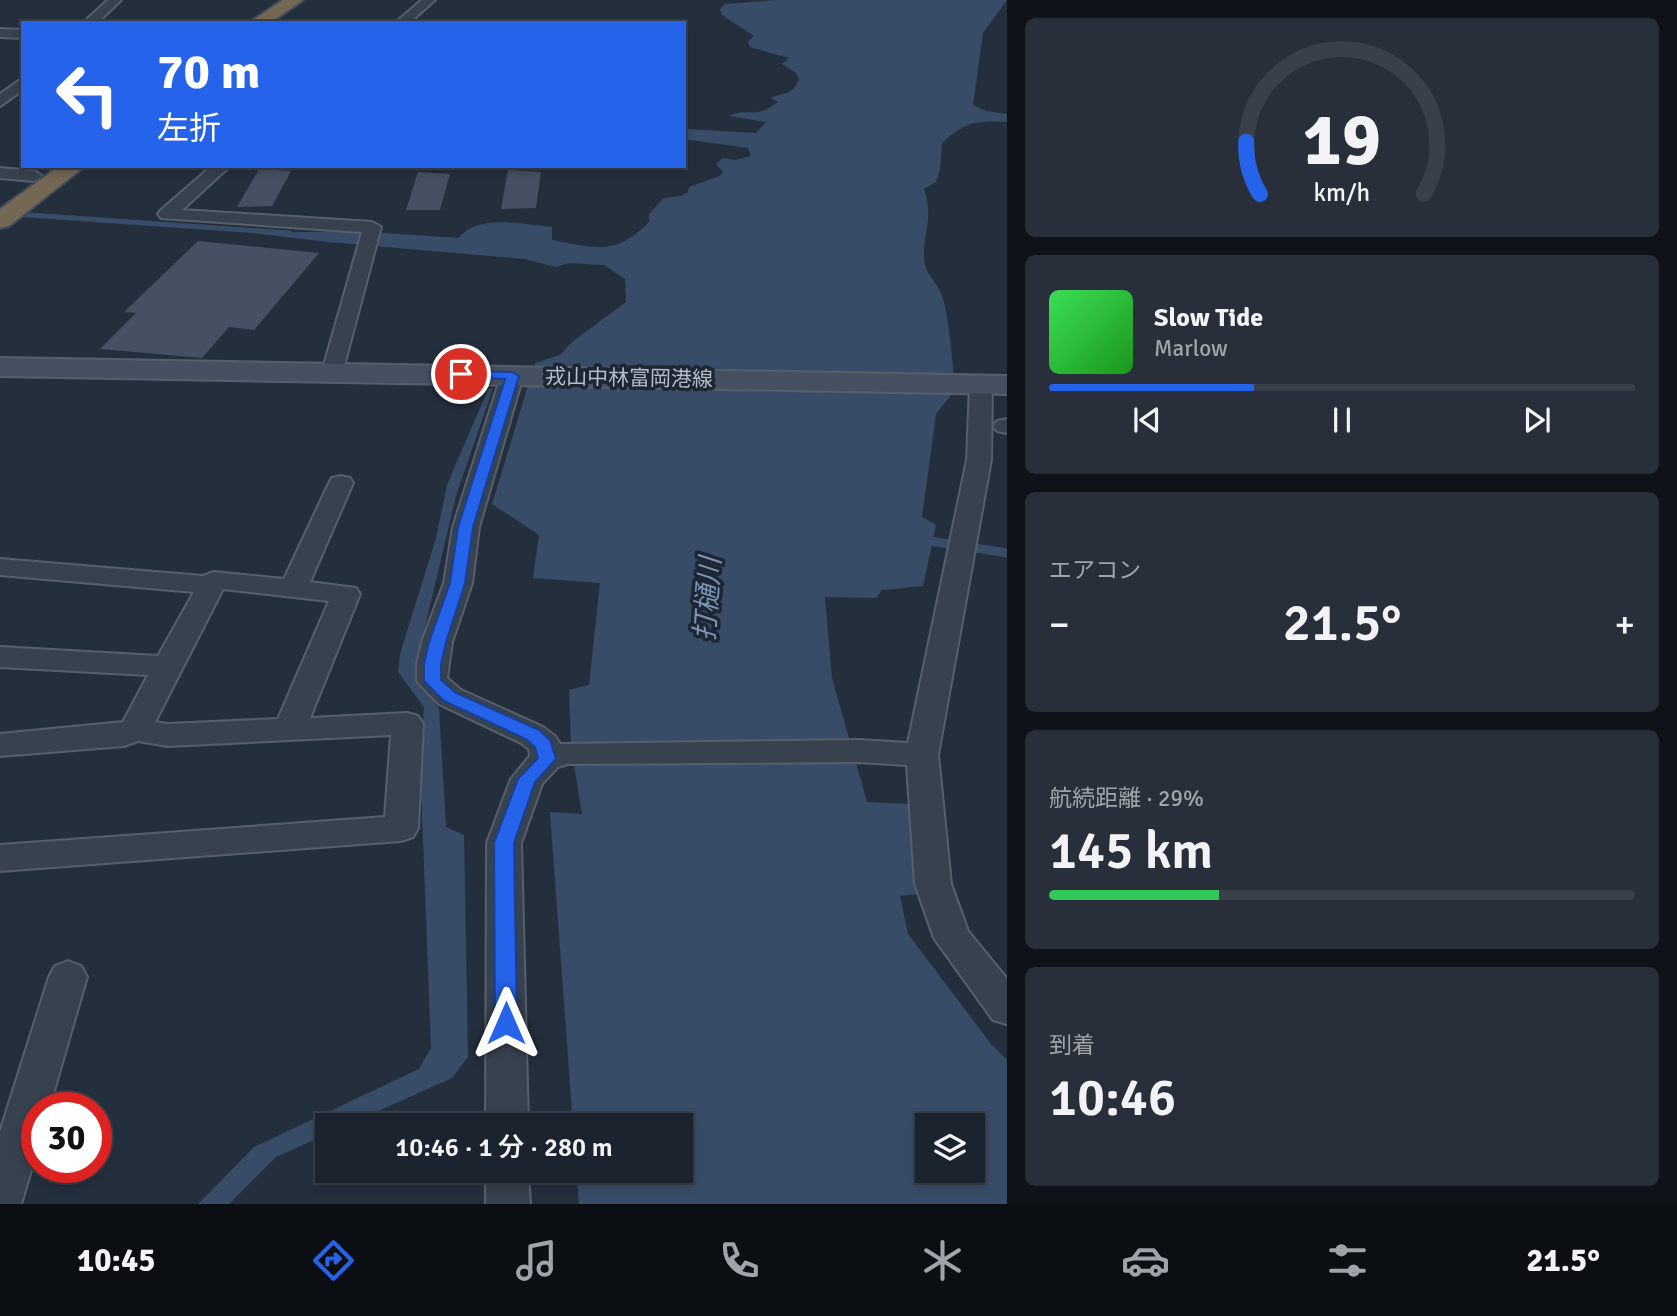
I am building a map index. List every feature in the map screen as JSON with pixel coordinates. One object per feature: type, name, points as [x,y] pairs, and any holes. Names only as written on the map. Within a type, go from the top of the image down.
[{"type":"highway","points":[[261,21],[295,0]]},
{"type":"highway","points":[[283,21],[315,0]]},
{"type":"highway","points":[[6,212],[71,168]]},
{"type":"highway","points":[[6,212],[41,171]]},
{"type":"main road","name":"戎山中林富岡港線","points":[[0,367],[984,384]]},
{"type":"street","points":[[91,21],[115,0]]},
{"type":"street","points":[[403,21],[429,0]]},
{"type":"street","points":[[0,33],[21,34]]},
{"type":"street","points":[[220,168],[167,214],[372,227],[333,372]]},
{"type":"street","points":[[0,173],[41,171]]},
{"type":"street","points":[[518,376],[466,527],[458,583],[437,642],[432,664],[432,681],[450,697],[532,735],[557,756]]},
{"type":"street","points":[[984,384],[979,460],[922,755],[933,884],[952,938],[1007,1007]]},
{"type":"street","points":[[294,587],[341,484]]},
{"type":"street","points":[[0,567],[211,585]]},
{"type":"street","points":[[0,745],[124,735],[134,730],[144,717],[167,666],[214,580],[346,594],[294,717],[294,729]]},
{"type":"street","points":[[0,657],[167,666]]},
{"type":"street","points":[[0,858],[401,828],[407,724],[169,735],[134,730]]},
{"type":"street","points":[[507,1113],[504,843],[527,779],[557,756],[859,751],[922,755]]},
{"type":"street","points":[[0,1201],[68,977]]},
{"type":"street","points":[[507,1183],[508,1204]]},
{"type":"water","name":"打樋川","points":[[777,0],[1007,0],[983,33],[973,105],[986,111],[1007,114],[1007,122],[987,121],[972,124],[950,136],[942,143],[940,170],[936,182],[924,189],[928,218],[924,259],[928,273],[944,302],[955,390],[936,414],[922,517],[936,525],[923,586],[882,590],[876,598],[825,597],[832,678],[867,802],[909,804],[917,856],[918,894],[900,896],[908,934],[991,1044],[1007,1060],[1007,1204],[579,1204],[577,1183],[693,1183],[693,1113],[572,1113],[550,812],[582,814],[571,745],[569,690],[589,685],[600,583],[533,578],[539,535],[492,504],[535,363],[560,355],[572,342],[626,302],[625,279],[604,265],[569,263],[556,267],[525,259],[252,233],[354,231],[459,238],[477,225],[503,222],[552,227],[552,240],[593,247],[615,245],[626,240],[649,222],[649,214],[664,198],[681,196],[688,192],[689,187],[720,176],[723,172],[716,164],[723,158],[735,160],[751,156],[748,148],[686,139],[686,129],[756,133],[766,122],[729,116],[770,108],[778,102],[770,98],[788,93],[799,79],[795,72],[782,64],[789,58],[750,47],[748,42],[754,36],[722,15],[720,9],[725,4]]},
{"type":"water","points":[[493,388],[456,496],[416,665],[426,691],[439,709],[446,827],[464,835],[468,1057],[452,1078],[374,1113],[326,1113],[419,1069],[431,1048],[420,759],[424,707],[398,672],[400,654],[436,538],[447,485],[488,389]]},
{"type":"water","points":[[315,1118],[315,1139],[276,1157],[229,1204],[198,1204],[254,1147]]},
{"type":"building","points":[[259,169],[291,171],[272,206],[237,207]]},
{"type":"building","points":[[508,170],[541,172],[536,208],[501,209]]},
{"type":"building","points":[[418,172],[450,174],[440,210],[406,210]]},
{"type":"building","points":[[198,241],[319,253],[254,330],[229,327],[202,358],[100,349],[136,313],[124,312]]},
{"type":"waterway","points":[[0,213],[290,233]]},
{"type":"waterway","points":[[924,540],[1007,553]]},
{"type":"route","points":[[461,374],[512,376],[466,527],[458,583],[437,642],[432,664],[432,681],[450,697],[532,735],[544,744],[547,759],[527,779],[504,843],[506,1023]]}]
